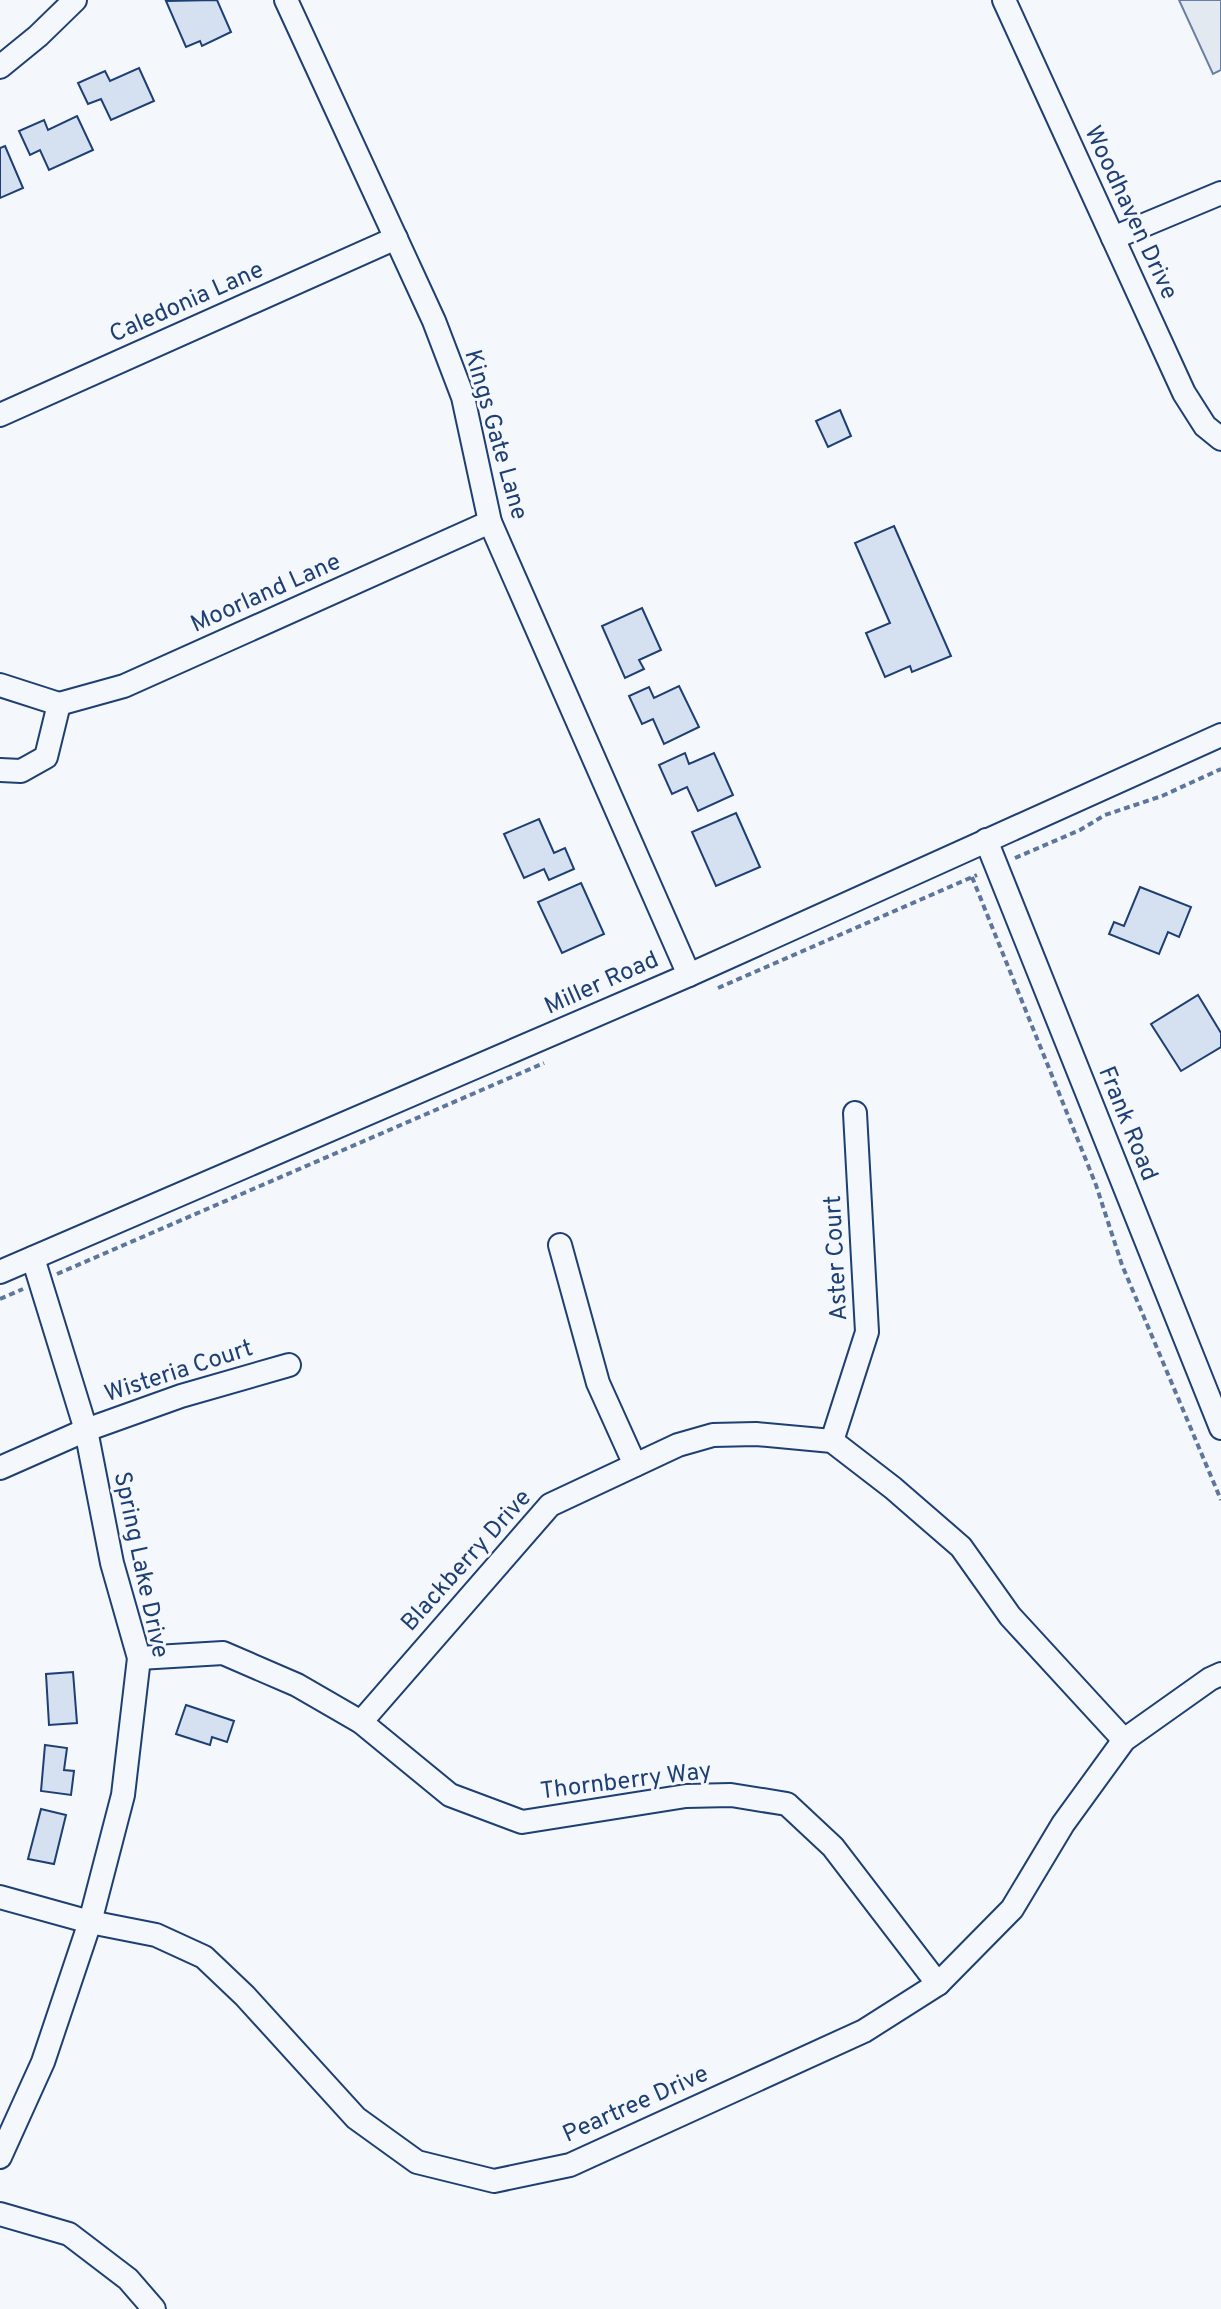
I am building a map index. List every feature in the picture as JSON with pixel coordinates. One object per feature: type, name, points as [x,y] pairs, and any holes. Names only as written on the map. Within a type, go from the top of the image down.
[{"type":"street","points":[[0,67],[75,0]]},
{"type":"street","name":"Kings Gate Lane","points":[[286,0],[434,321],[463,397],[490,522],[689,975]]},
{"type":"street","name":"Woodhaven Drive","points":[[1004,0],[1184,393],[1205,426],[1221,439]]},
{"type":"street","points":[[1113,238],[1221,193]]},
{"type":"street","name":"Caledonia Lane","points":[[0,415],[396,238]]},
{"type":"street","name":"Moorland Lane","points":[[59,704],[124,686],[490,522]]},
{"type":"street","points":[[0,685],[59,704],[46,757],[21,771],[0,770]]},
{"type":"street","name":"Miller Road","points":[[0,1272],[689,975],[1221,735]]},
{"type":"street","name":"Frank Road","points":[[986,840],[1221,1428]]},
{"type":"street","name":"Aster Court","points":[[832,1441],[867,1332],[855,1113]]},
{"type":"street","points":[[560,1245],[598,1383],[635,1465]]},
{"type":"street","name":"Spring Lake Drive","points":[[0,2157],[43,2062],[90,1922],[123,1795],[139,1658],[112,1563],[86,1430],[33,1258]]},
{"type":"street","name":"Wisteria Court","points":[[0,1468],[86,1430],[181,1396],[289,1365]]},
{"type":"street","name":"Blackberry Drive","points":[[361,1722],[550,1505],[678,1445],[713,1435],[756,1434],[832,1441]]},
{"type":"street","points":[[832,1441],[893,1488],[961,1547],[1010,1616],[1124,1740]]},
{"type":"street","name":"Thornberry Way","points":[[139,1658],[223,1653],[297,1685],[361,1722],[450,1795],[522,1822],[686,1796],[731,1795],[787,1804],[833,1847],[938,1984]]},
{"type":"street","name":"Peartree Drive","points":[[0,1897],[9,1902],[90,1922],[156,1935],[204,1957],[245,1996],[356,2118],[417,2162],[494,2181],[570,2165],[864,2031],[938,1984],[1012,1909],[1063,1824],[1124,1740],[1221,1674]]},
{"type":"street","points":[[0,2214],[69,2234],[128,2279],[154,2309]]},
{"type":"path","points":[[972,877],[1100,1196],[1122,1265],[1221,1500]]},
{"type":"shaded area","points":[[1179,0],[1221,0],[1221,70],[1213,74]]},
{"type":"building","points":[[217,0],[231,32],[202,46],[200,41],[186,47],[166,1]]},
{"type":"building","points":[[139,68],[154,101],[111,120],[101,99],[88,104],[78,83],[105,71],[110,81]]},
{"type":"building","points":[[77,116],[93,150],[49,170],[40,150],[30,155],[19,131],[44,120],[48,130]]},
{"type":"building","points":[[5,146],[23,188],[0,198],[0,148]]},
{"type":"building","points":[[840,410],[851,436],[828,447],[816,421]]},
{"type":"building","points":[[894,526],[951,656],[912,672],[910,666],[885,677],[866,633],[890,623],[855,543]]},
{"type":"building","points":[[642,608],[661,650],[639,660],[644,669],[625,678],[602,626]]},
{"type":"building","points":[[679,686],[699,727],[664,744],[653,719],[642,724],[629,696],[649,687],[654,698]]},
{"type":"building","points":[[685,753],[689,764],[714,753],[733,795],[698,811],[687,787],[672,794],[659,765]]},
{"type":"building","points":[[736,813],[760,867],[716,886],[692,832]]},
{"type":"building","points":[[539,819],[554,853],[565,848],[574,869],[549,880],[544,869],[524,878],[504,834]]},
{"type":"building","points":[[581,883],[604,934],[562,953],[538,902]]},
{"type":"building","points":[[1140,887],[1191,907],[1179,937],[1168,932],[1159,954],[1109,934],[1114,922],[1124,926]]},
{"type":"building","points":[[1198,995],[1221,1033],[1221,1047],[1181,1071],[1151,1024]]},
{"type":"building","points":[[73,1672],[77,1723],[49,1725],[46,1674]]},
{"type":"building","points":[[186,1705],[234,1721],[227,1742],[212,1737],[210,1745],[176,1734]]},
{"type":"building","points":[[45,1745],[67,1748],[64,1770],[74,1771],[71,1795],[41,1791]]},
{"type":"building","points":[[41,1809],[66,1815],[54,1864],[28,1859]]}]
